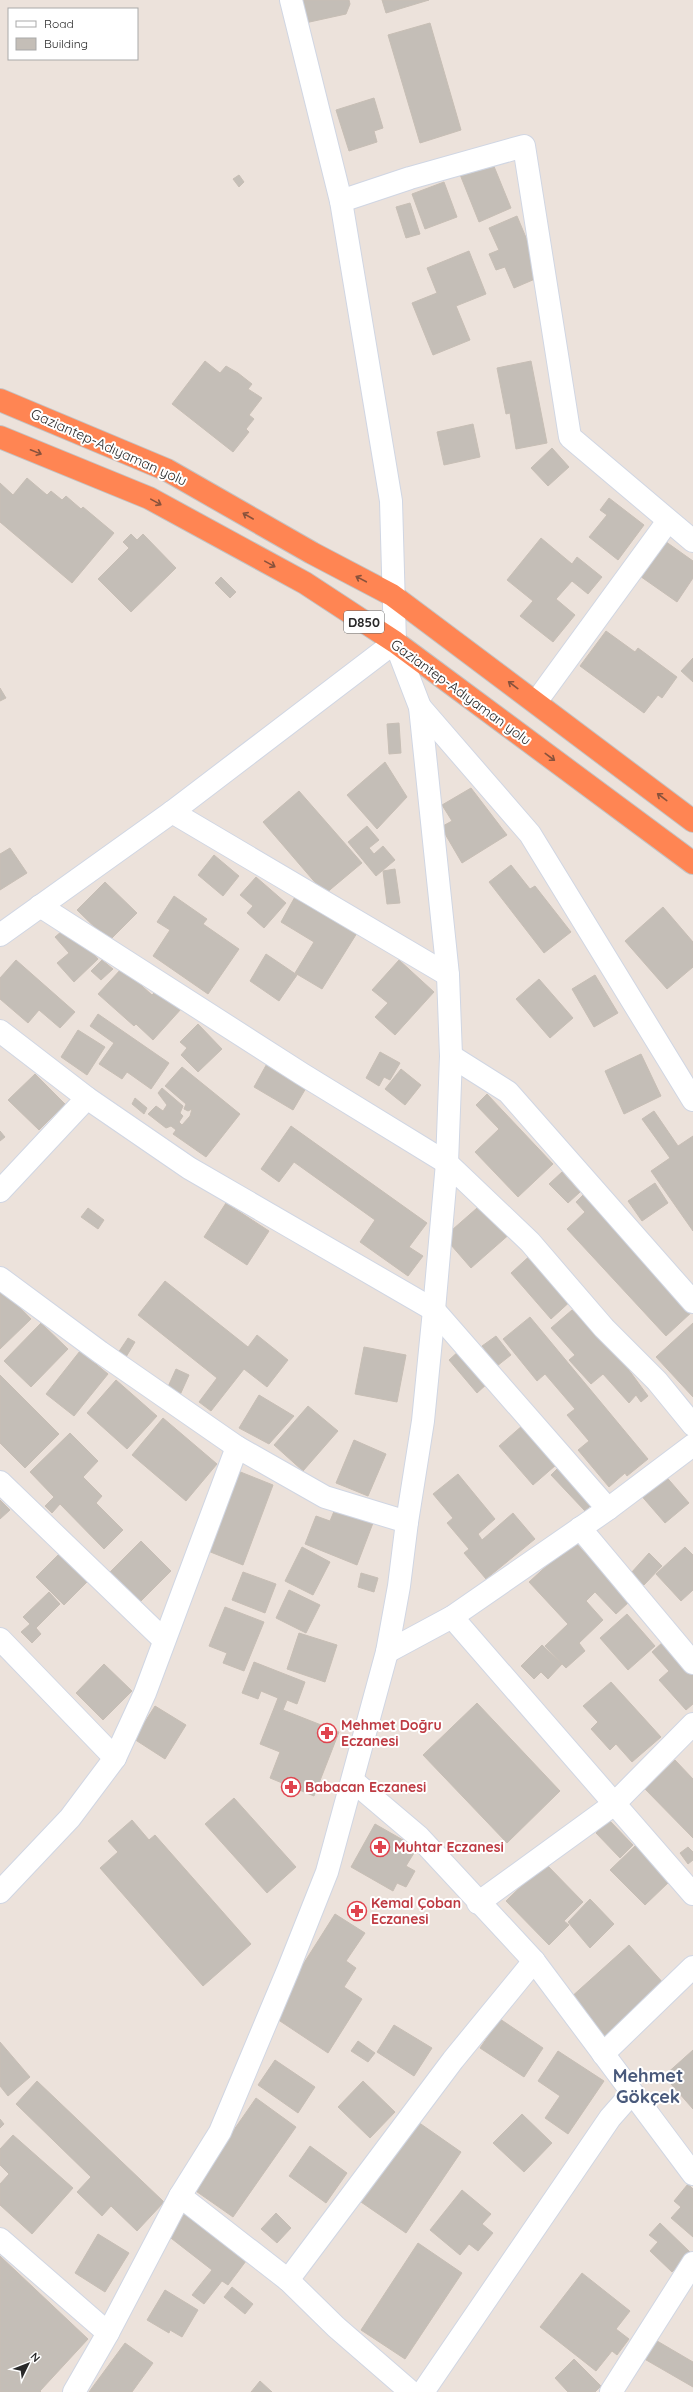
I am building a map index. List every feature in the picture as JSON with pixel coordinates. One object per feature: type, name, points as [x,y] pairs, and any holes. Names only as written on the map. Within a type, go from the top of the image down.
[{"type":"highway","name":"Gaziantep-Adıyaman yolu","points":[[0,400],[167,470],[312,553],[392,595],[693,821]]},
{"type":"highway","name":"Gaziantep-Adıyaman yolu","points":[[0,438],[150,498],[305,583],[395,642],[693,864]]},
{"type":"street","points":[[74,2392],[108,2333],[180,2196],[220,2132],[288,1970],[327,1872],[387,1652],[399,1586],[407,1522],[423,1421],[434,1310],[447,1163],[451,1056],[448,975],[420,707],[395,642],[392,595],[391,501],[341,201],[291,0]]},
{"type":"street","points":[[341,201],[410,178],[524,146],[570,437],[693,541]]},
{"type":"street","points":[[536,702],[668,521]]},
{"type":"street","points":[[0,935],[172,812],[395,642]]},
{"type":"street","points":[[420,707],[530,834],[693,1100]]},
{"type":"street","points":[[172,812],[448,975]]},
{"type":"street","points":[[40,906],[302,1074],[447,1163],[530,1242],[604,1328],[657,1382],[693,1425]]},
{"type":"street","points":[[0,1031],[87,1098],[189,1168],[434,1310],[608,1509]]},
{"type":"street","points":[[451,1056],[508,1092],[693,1302]]},
{"type":"street","points":[[0,1191],[87,1098]]},
{"type":"street","points":[[0,1278],[100,1352],[237,1447],[325,1496],[407,1522]]},
{"type":"street","points":[[387,1652],[452,1617],[608,1509],[693,1444]]},
{"type":"street","points":[[0,1892],[70,1818],[115,1758],[145,1693],[163,1639],[237,1447]]},
{"type":"street","points":[[0,1482],[163,1639]]},
{"type":"street","points":[[580,1528],[693,1663]]},
{"type":"street","points":[[452,1617],[613,1805],[693,1894]]},
{"type":"street","points":[[0,1639],[115,1758]]},
{"type":"street","points":[[478,1903],[613,1805],[693,1724]]},
{"type":"street","points":[[353,1781],[419,1837],[478,1903],[534,1961],[693,2174]]},
{"type":"street","points":[[288,2280],[453,2060],[534,1961]]},
{"type":"street","points":[[603,2054],[693,1967]]},
{"type":"street","points":[[423,2392],[610,2118],[632,2093]]},
{"type":"street","points":[[180,2196],[288,2280],[336,2327],[411,2392]]},
{"type":"street","points":[[0,2239],[108,2333]]},
{"type":"street","points":[[612,2392],[693,2263]]},
{"type":"building","points":[[300,0],[349,0],[350,4],[346,14],[305,23]]},
{"type":"building","points":[[382,0],[429,0],[386,13]]},
{"type":"building","points":[[430,23],[461,130],[420,143],[388,35]]},
{"type":"building","points":[[374,98],[383,128],[374,131],[377,142],[349,151],[336,110]]},
{"type":"building","points":[[491,159],[511,208],[479,222],[459,172]]},
{"type":"building","points":[[239,175],[244,182],[239,187],[233,179]]},
{"type":"building","points":[[444,182],[457,217],[425,229],[412,194]]},
{"type":"building","points":[[410,203],[420,234],[406,238],[396,207]]},
{"type":"building","points":[[517,216],[542,276],[514,288],[505,267],[496,270],[489,254],[499,250],[489,228]]},
{"type":"building","points":[[469,251],[486,294],[456,306],[470,340],[433,355],[412,303],[437,293],[427,268]]},
{"type":"building","points":[[205,361],[220,373],[226,366],[238,373],[252,384],[248,389],[262,398],[249,415],[254,419],[246,429],[249,432],[233,452],[172,404]]},
{"type":"building","points":[[531,361],[547,443],[516,449],[510,413],[506,414],[497,368]]},
{"type":"building","points":[[473,424],[480,457],[444,465],[437,432]]},
{"type":"building","points":[[552,448],[569,467],[548,486],[531,468]]},
{"type":"building","points":[[27,478],[47,495],[51,491],[62,500],[66,496],[81,509],[83,507],[114,533],[72,583],[0,522],[0,483],[13,495]]},
{"type":"building","points":[[609,498],[644,525],[618,560],[589,537],[607,515],[600,510]]},
{"type":"building","points":[[131,534],[137,540],[143,534],[176,568],[131,612],[98,579],[129,548],[123,542]]},
{"type":"building","points":[[541,538],[572,564],[577,557],[602,577],[588,594],[572,581],[556,599],[575,615],[553,642],[520,616],[533,601],[507,580]]},
{"type":"building","points":[[662,539],[693,561],[693,578],[677,602],[637,574]]},
{"type":"building","points":[[221,577],[236,592],[230,598],[215,583]]},
{"type":"building","points":[[606,631],[635,652],[638,648],[677,677],[662,698],[658,695],[644,713],[580,666]]},
{"type":"building","points":[[693,658],[693,682],[681,671]]},
{"type":"building","points":[[0,688],[6,698],[0,701]]},
{"type":"building","points":[[399,723],[401,753],[389,754],[387,724]]},
{"type":"building","points":[[385,762],[407,797],[377,829],[347,795]]},
{"type":"building","points":[[471,788],[507,835],[462,863],[441,827],[452,821],[442,805]]},
{"type":"building","points":[[299,791],[362,863],[325,894],[263,822]]},
{"type":"building","points":[[367,826],[379,840],[369,848],[374,854],[383,846],[395,860],[376,876],[348,842]]},
{"type":"building","points":[[10,848],[27,873],[0,890],[0,854]]},
{"type":"building","points":[[214,855],[239,876],[223,896],[198,875]]},
{"type":"building","points":[[511,865],[530,889],[535,886],[571,932],[544,953],[489,882]]},
{"type":"building","points":[[395,869],[400,903],[387,904],[383,871]]},
{"type":"building","points":[[256,877],[286,903],[264,928],[247,913],[253,906],[240,895]]},
{"type":"building","points":[[105,882],[137,913],[109,941],[77,910]]},
{"type":"building","points":[[296,895],[357,933],[322,989],[295,973],[314,942],[281,922]]},
{"type":"building","points":[[174,896],[207,919],[203,924],[239,949],[208,994],[153,956],[170,930],[157,922]]},
{"type":"building","points":[[663,907],[693,942],[693,967],[667,989],[625,941]]},
{"type":"building","points":[[69,925],[98,959],[74,982],[57,963],[69,953],[55,937]]},
{"type":"building","points":[[266,954],[297,975],[279,1001],[250,981]]},
{"type":"building","points":[[16,960],[75,1012],[60,1028],[39,1010],[28,1023],[0,999],[0,978]]},
{"type":"building","points":[[102,960],[113,969],[101,980],[91,971]]},
{"type":"building","points":[[399,960],[434,992],[395,1035],[375,1017],[388,1003],[372,990]]},
{"type":"building","points":[[122,968],[152,995],[160,987],[182,1008],[153,1040],[136,1024],[134,1026],[98,994]]},
{"type":"building","points":[[595,975],[618,1013],[594,1027],[572,989]]},
{"type":"building","points":[[539,979],[573,1018],[550,1038],[516,999]]},
{"type":"building","points":[[98,1014],[169,1063],[151,1089],[127,1072],[122,1079],[99,1064],[114,1043],[90,1026]]},
{"type":"building","points":[[198,1024],[222,1049],[198,1072],[181,1055],[187,1048],[180,1042]]},
{"type":"building","points":[[78,1030],[105,1047],[87,1075],[61,1057]]},
{"type":"building","points":[[380,1052],[400,1063],[390,1080],[384,1077],[379,1086],[366,1078]]},
{"type":"building","points":[[641,1054],[661,1096],[624,1114],[605,1071]]},
{"type":"building","points":[[269,1060],[309,1083],[293,1110],[254,1087]]},
{"type":"building","points":[[182,1067],[240,1114],[206,1157],[173,1134],[176,1130],[171,1126],[166,1128],[148,1114],[156,1106],[163,1111],[167,1105],[158,1093],[162,1088],[183,1106],[180,1113],[183,1116],[179,1122],[182,1125],[190,1116],[192,1109],[188,1111],[184,1109],[186,1104],[165,1086]]},
{"type":"building","points":[[401,1069],[421,1085],[405,1105],[385,1089]]},
{"type":"building","points":[[35,1074],[65,1104],[39,1130],[8,1100]]},
{"type":"building","points":[[487,1094],[553,1164],[518,1197],[475,1152],[499,1129],[476,1105]]},
{"type":"building","points":[[135,1098],[147,1108],[144,1114],[132,1104]]},
{"type":"building","points":[[654,1111],[678,1146],[693,1136],[693,1231],[651,1171],[670,1158],[642,1119]]},
{"type":"building","points":[[291,1126],[427,1223],[409,1247],[423,1256],[408,1276],[360,1242],[375,1220],[294,1162],[279,1182],[261,1169]]},
{"type":"building","points":[[0,1131],[5,1137],[0,1141]]},
{"type":"building","points":[[562,1172],[580,1192],[568,1203],[549,1184]]},
{"type":"building","points":[[655,1183],[668,1203],[642,1221],[628,1201]]},
{"type":"building","points":[[585,1193],[693,1311],[666,1336],[567,1229],[585,1212],[576,1202]]},
{"type":"building","points":[[485,1201],[512,1232],[471,1268],[444,1237]]},
{"type":"building","points":[[226,1203],[269,1231],[247,1265],[204,1237]]},
{"type":"building","points":[[88,1208],[104,1220],[98,1229],[81,1217]]},
{"type":"building","points":[[534,1252],[574,1298],[551,1319],[511,1273]]},
{"type":"building","points":[[165,1281],[248,1347],[257,1335],[288,1360],[267,1387],[244,1369],[211,1411],[199,1402],[217,1378],[138,1315]]},
{"type":"building","points":[[0,1287],[31,1319],[0,1349]]},
{"type":"building","points":[[572,1310],[590,1328],[595,1324],[648,1396],[641,1402],[636,1395],[629,1403],[603,1374],[591,1384],[569,1360],[575,1355],[551,1328]]},
{"type":"building","points":[[530,1317],[648,1459],[627,1476],[625,1473],[609,1487],[578,1450],[589,1441],[567,1415],[575,1409],[545,1374],[537,1381],[503,1339]]},
{"type":"building","points":[[41,1323],[68,1349],[31,1387],[4,1361]]},
{"type":"building","points":[[693,1323],[693,1397],[656,1357]]},
{"type":"building","points":[[496,1336],[511,1355],[497,1366],[482,1346]]},
{"type":"building","points":[[128,1338],[135,1342],[126,1357],[118,1353]]},
{"type":"building","points":[[364,1347],[406,1355],[397,1402],[355,1394]]},
{"type":"building","points":[[460,1350],[488,1383],[477,1393],[449,1360]]},
{"type":"building","points":[[80,1351],[108,1374],[74,1416],[46,1394]]},
{"type":"building","points":[[176,1369],[189,1375],[180,1395],[167,1389]]},
{"type":"building","points":[[0,1375],[59,1434],[25,1468],[0,1443]]},
{"type":"building","points":[[116,1380],[157,1416],[127,1449],[87,1413]]},
{"type":"building","points":[[259,1395],[294,1416],[269,1444],[239,1428]]},
{"type":"building","points":[[308,1406],[338,1431],[303,1471],[274,1445]]},
{"type":"building","points":[[163,1418],[217,1464],[186,1501],[132,1455]]},
{"type":"building","points":[[523,1425],[556,1465],[533,1485],[499,1446]]},
{"type":"building","points":[[70,1433],[98,1461],[83,1477],[102,1496],[96,1503],[123,1530],[104,1549],[60,1504],[52,1513],[45,1506],[54,1497],[30,1472]]},
{"type":"building","points":[[354,1440],[386,1454],[368,1496],[336,1483]]},
{"type":"building","points":[[559,1467],[593,1503],[585,1511],[551,1475]]},
{"type":"building","points":[[233,1469],[273,1485],[243,1565],[203,1549]]},
{"type":"building","points":[[663,1473],[689,1503],[665,1523],[639,1493]]},
{"type":"building","points":[[458,1474],[495,1519],[478,1534],[482,1540],[513,1513],[535,1539],[486,1579],[464,1553],[469,1549],[447,1523],[453,1518],[433,1494]]},
{"type":"building","points":[[0,1500],[10,1510],[0,1519]]},
{"type":"building","points":[[335,1509],[373,1523],[357,1565],[305,1544],[316,1516],[330,1521]]},
{"type":"building","points":[[141,1541],[171,1571],[140,1602],[110,1572]]},
{"type":"building","points":[[574,1541],[630,1601],[616,1614],[595,1592],[586,1601],[603,1620],[579,1643],[585,1651],[566,1668],[545,1646],[568,1624],[529,1582]]},
{"type":"building","points":[[302,1547],[330,1562],[313,1595],[285,1581]]},
{"type":"building","points":[[685,1547],[693,1555],[693,1590],[681,1601],[656,1574]]},
{"type":"building","points":[[60,1553],[88,1581],[64,1605],[36,1577]]},
{"type":"building","points":[[649,1553],[662,1566],[644,1585],[631,1573]]},
{"type":"building","points":[[243,1572],[276,1584],[265,1613],[232,1600]]},
{"type":"building","points":[[361,1573],[378,1578],[374,1592],[358,1587]]},
{"type":"building","points":[[289,1590],[320,1605],[306,1633],[276,1618]]},
{"type":"building","points":[[49,1592],[60,1604],[36,1628],[41,1634],[32,1643],[21,1632],[30,1624],[23,1617]]},
{"type":"building","points":[[225,1607],[264,1622],[244,1671],[223,1663],[227,1653],[209,1646]]},
{"type":"building","points":[[627,1614],[655,1646],[628,1670],[600,1638]]},
{"type":"building","points":[[299,1633],[337,1645],[325,1682],[287,1669]]},
{"type":"building","points":[[664,1641],[693,1673],[693,1704],[686,1710],[659,1680],[669,1671],[652,1652]]},
{"type":"building","points":[[542,1645],[562,1664],[548,1679],[541,1672],[534,1679],[521,1666]]},
{"type":"building","points":[[254,1662],[305,1682],[297,1704],[287,1700],[283,1710],[339,1732],[314,1796],[270,1778],[280,1752],[260,1744],[278,1698],[261,1691],[258,1699],[242,1693]]},
{"type":"building","points":[[104,1664],[132,1691],[103,1720],[76,1693]]},
{"type":"building","points":[[611,1682],[661,1737],[632,1762],[616,1744],[610,1750],[591,1729],[598,1722],[583,1706]]},
{"type":"building","points":[[477,1703],[560,1791],[507,1843],[423,1755]]},
{"type":"building","points":[[155,1706],[186,1725],[165,1759],[134,1739]]},
{"type":"building","points":[[675,1760],[693,1779],[693,1838],[645,1789]]},
{"type":"building","points":[[234,1798],[296,1867],[267,1893],[205,1824]]},
{"type":"building","points":[[132,1820],[149,1840],[155,1835],[251,1944],[203,1986],[100,1868],[118,1852],[108,1841]]},
{"type":"building","points":[[609,1820],[633,1845],[620,1858],[596,1833]]},
{"type":"building","points":[[375,1824],[417,1848],[406,1866],[415,1871],[406,1887],[397,1883],[393,1891],[351,1867]]},
{"type":"building","points":[[635,1846],[670,1881],[645,1905],[610,1870]]},
{"type":"building","points":[[688,1847],[693,1852],[693,1860],[688,1864],[680,1853]]},
{"type":"building","points":[[545,1863],[583,1902],[564,1921],[569,1925],[549,1945],[506,1901]]},
{"type":"building","points":[[590,1899],[614,1924],[590,1948],[568,1922]]},
{"type":"building","points":[[335,1914],[365,1933],[346,1961],[356,1968],[344,1987],[362,1999],[328,2053],[271,2015]]},
{"type":"building","points":[[629,1945],[665,1985],[604,2039],[569,1999]]},
{"type":"building","points":[[500,2019],[543,2048],[524,2077],[480,2048]]},
{"type":"building","points":[[394,2025],[432,2048],[414,2076],[377,2052]]},
{"type":"building","points":[[358,2041],[375,2053],[368,2062],[351,2051]]},
{"type":"building","points":[[0,2042],[30,2077],[8,2096],[0,2086]]},
{"type":"building","points":[[693,2050],[693,2109],[664,2076]]},
{"type":"building","points":[[558,2051],[604,2081],[568,2134],[545,2118],[560,2096],[538,2081]]},
{"type":"building","points":[[275,2060],[315,2087],[298,2113],[258,2085]]},
{"type":"building","points":[[37,2081],[164,2202],[137,2231],[111,2206],[102,2216],[77,2192],[91,2177],[16,2104]]},
{"type":"building","points":[[363,2081],[395,2112],[370,2138],[338,2107]]},
{"type":"building","points":[[256,2098],[296,2127],[233,2217],[193,2189]]},
{"type":"building","points":[[522,2114],[552,2143],[524,2172],[493,2143]]},
{"type":"building","points":[[0,2119],[4,2124],[0,2128]]},
{"type":"building","points":[[418,2122],[461,2152],[406,2233],[361,2202]]},
{"type":"building","points":[[13,2135],[73,2188],[32,2234],[0,2205],[0,2184],[9,2174],[0,2165],[0,2149]]},
{"type":"building","points":[[310,2146],[347,2173],[326,2203],[289,2176]]},
{"type":"building","points":[[688,2184],[693,2189],[693,2237],[671,2218],[681,2207],[674,2201]]},
{"type":"building","points":[[462,2190],[491,2214],[482,2224],[493,2233],[478,2251],[469,2244],[460,2255],[430,2230]]},
{"type":"building","points":[[187,2210],[249,2257],[228,2285],[222,2281],[204,2304],[192,2295],[212,2270],[167,2235]]},
{"type":"building","points":[[276,2213],[291,2228],[277,2243],[261,2229]]},
{"type":"building","points":[[660,2223],[691,2253],[672,2272],[650,2251],[658,2242],[649,2235]]},
{"type":"building","points":[[98,2234],[129,2253],[105,2292],[75,2273]]},
{"type":"building","points":[[418,2243],[462,2273],[405,2359],[361,2330]]},
{"type":"building","points":[[0,2256],[88,2339],[40,2391],[41,2392],[0,2392]]},
{"type":"building","points":[[582,2273],[630,2311],[616,2329],[629,2339],[617,2355],[612,2351],[596,2371],[540,2327]]},
{"type":"building","points":[[232,2287],[253,2304],[245,2314],[224,2297]]},
{"type":"building","points":[[165,2290],[198,2310],[182,2337],[170,2330],[169,2333],[147,2320]]},
{"type":"building","points":[[652,2338],[693,2362],[693,2387],[641,2357]]},
{"type":"building","points":[[125,2343],[153,2363],[132,2392],[89,2392]]},
{"type":"building","points":[[574,2359],[601,2386],[595,2392],[568,2392],[555,2378]]},
{"type":"building","points":[[260,2381],[272,2392],[251,2392]]},
{"type":"place","name":"Mehmet Doğru Eczanesi","points":[[327,1733]]},
{"type":"place","name":"Babacan Eczanesi","points":[[291,1787]]},
{"type":"place","name":"Muhtar Eczanesi","points":[[380,1847]]},
{"type":"place","name":"Kemal Çoban Eczanesi","points":[[357,1911]]},
{"type":"district","name":"Mehmet Gökçek","points":[[648,2086]]}]
